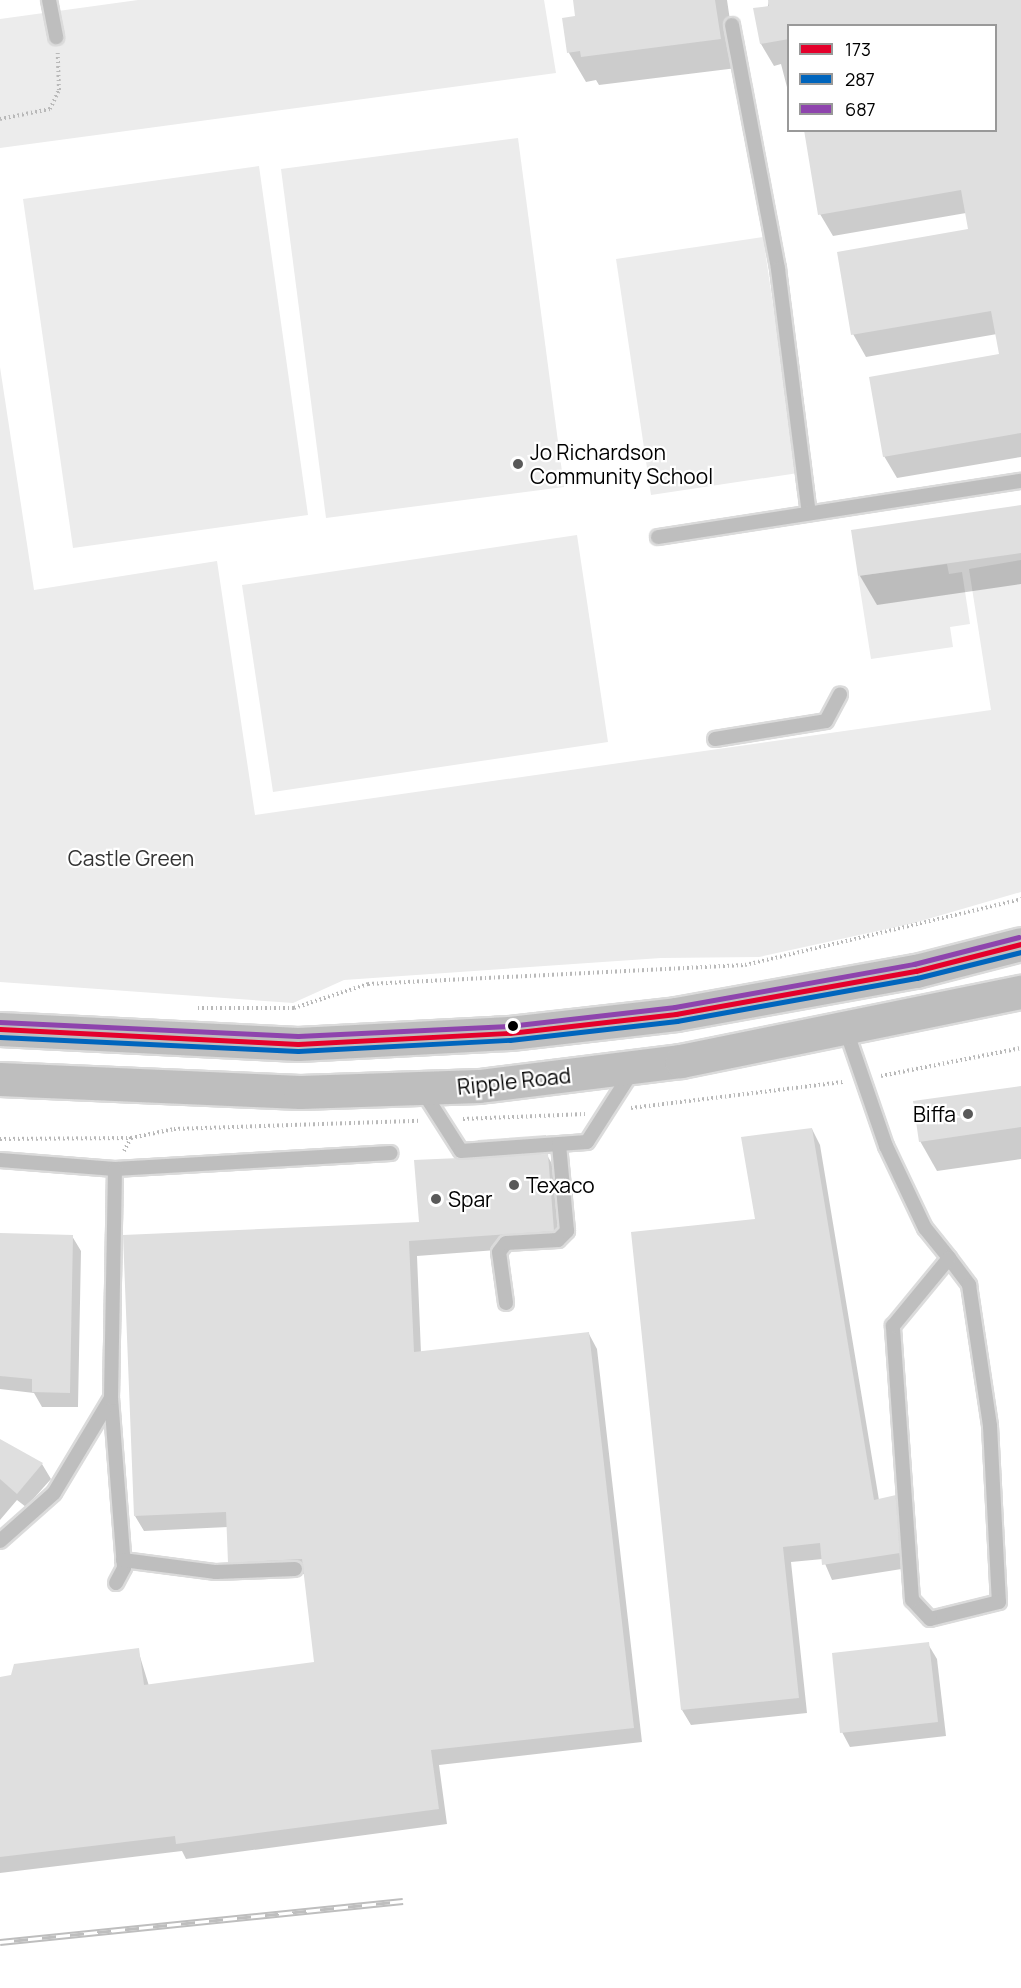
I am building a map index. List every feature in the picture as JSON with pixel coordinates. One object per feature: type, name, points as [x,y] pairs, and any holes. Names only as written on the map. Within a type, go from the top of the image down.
[{"type":"highway","points":[[0,1029],[298,1044],[510,1033],[676,1014],[916,971],[1021,944]]},
{"type":"highway","name":"Ripple Road","points":[[0,1078],[300,1092],[421,1089],[634,1067],[846,1030],[1021,992]]},
{"type":"lane","points":[[49,0],[56,37]]},
{"type":"lane","points":[[732,25],[778,269],[809,513]]},
{"type":"lane","points":[[658,537],[1021,481]]},
{"type":"lane","points":[[715,738],[826,721],[840,695]]},
{"type":"lane","points":[[846,1030],[886,1146],[925,1228],[949,1258],[969,1285],[988,1415],[999,1602],[930,1619],[912,1600],[893,1326],[949,1258]]},
{"type":"lane","points":[[421,1089],[461,1151],[587,1142],[634,1067]]},
{"type":"lane","points":[[506,1303],[499,1252],[506,1243],[558,1240],[567,1231],[559,1144]]},
{"type":"lane","points":[[0,1160],[115,1169],[391,1153]]},
{"type":"lane","points":[[115,1169],[111,1398],[123,1560],[116,1583]]},
{"type":"lane","points":[[0,1541],[54,1493],[111,1398]]},
{"type":"lane","points":[[123,1560],[216,1572],[295,1569]]},
{"type":"path","points":[[0,119],[50,110],[57,100],[56,37]]},
{"type":"path","points":[[188,1008],[294,1008],[368,984],[745,965],[1021,899]]},
{"type":"path","points":[[0,1138],[130,1138]]},
{"type":"green space","points":[[138,0],[544,0],[556,73],[0,148],[0,19]]},
{"type":"green space","points":[[518,138],[564,487],[326,518],[281,169]]},
{"type":"green space","points":[[259,166],[308,515],[73,548],[23,199]]},
{"type":"green space","points":[[763,237],[798,473],[651,495],[616,259]]},
{"type":"green space","name":"Castle Green","points":[[0,367],[34,590],[217,561],[255,815],[991,710],[969,569],[1021,560],[1021,892],[914,923],[759,957],[661,958],[344,980],[293,1003],[0,982]]},
{"type":"green space","points":[[577,535],[608,742],[273,792],[242,585]]},
{"type":"green space","points":[[947,564],[949,574],[962,572],[970,624],[950,627],[953,647],[871,659],[858,576]]},
{"type":"building","points":[[573,0],[715,0],[721,39],[581,57],[580,51],[567,53],[562,18],[575,16]]},
{"type":"building","points":[[768,0],[1021,0],[1021,433],[883,457],[869,377],[999,354],[991,311],[851,335],[837,252],[968,229],[961,190],[818,215],[804,132],[997,132],[997,24],[787,24],[787,39],[760,44],[753,8],[769,6]]},
{"type":"building","points":[[1021,505],[1021,553],[858,576],[851,530]]},
{"type":"building","name":"Biffa","points":[[1021,1086],[1021,1127],[919,1142],[913,1101]]},
{"type":"building","points":[[812,1128],[874,1500],[896,1495],[900,1553],[822,1565],[820,1543],[783,1547],[799,1698],[681,1710],[631,1232],[755,1219],[741,1137]]},
{"type":"building","points":[[546,1136],[478,1141],[478,1140]]},
{"type":"building","points":[[548,1154],[554,1231],[409,1241],[414,1352],[589,1332],[634,1728],[431,1750],[439,1809],[176,1844],[175,1836],[0,1857],[0,1677],[11,1675],[14,1664],[139,1648],[144,1685],[314,1662],[302,1559],[228,1563],[226,1512],[134,1516],[123,1235],[419,1222],[414,1160]]},
{"type":"building","points":[[0,1233],[73,1235],[70,1393],[32,1392],[32,1379],[0,1376]]},
{"type":"building","points":[[0,1439],[43,1463],[17,1494],[0,1479]]},
{"type":"building","points":[[929,1642],[938,1722],[840,1733],[832,1653]]},
{"type":"railway","points":[[0,1942],[403,1901]]},
{"type":"transit line","name":"687","points":[[0,1022],[298,1036],[509,1026],[675,1007],[914,964],[1019,937]]},
{"type":"transit line","name":"173","points":[[0,1029],[298,1044],[510,1033],[676,1014],[916,971],[1021,944]]},
{"type":"transit line","name":"287","points":[[0,1037],[298,1051],[510,1040],[677,1021],[917,978],[1021,952]]},
{"type":"place","name":"Jo Richardson Community School","points":[[518,464]]},
{"type":"place","name":"Biffa","points":[[968,1114]]},
{"type":"place","name":"Texaco","points":[[514,1185]]},
{"type":"place","name":"Spar","points":[[436,1199]]}]
